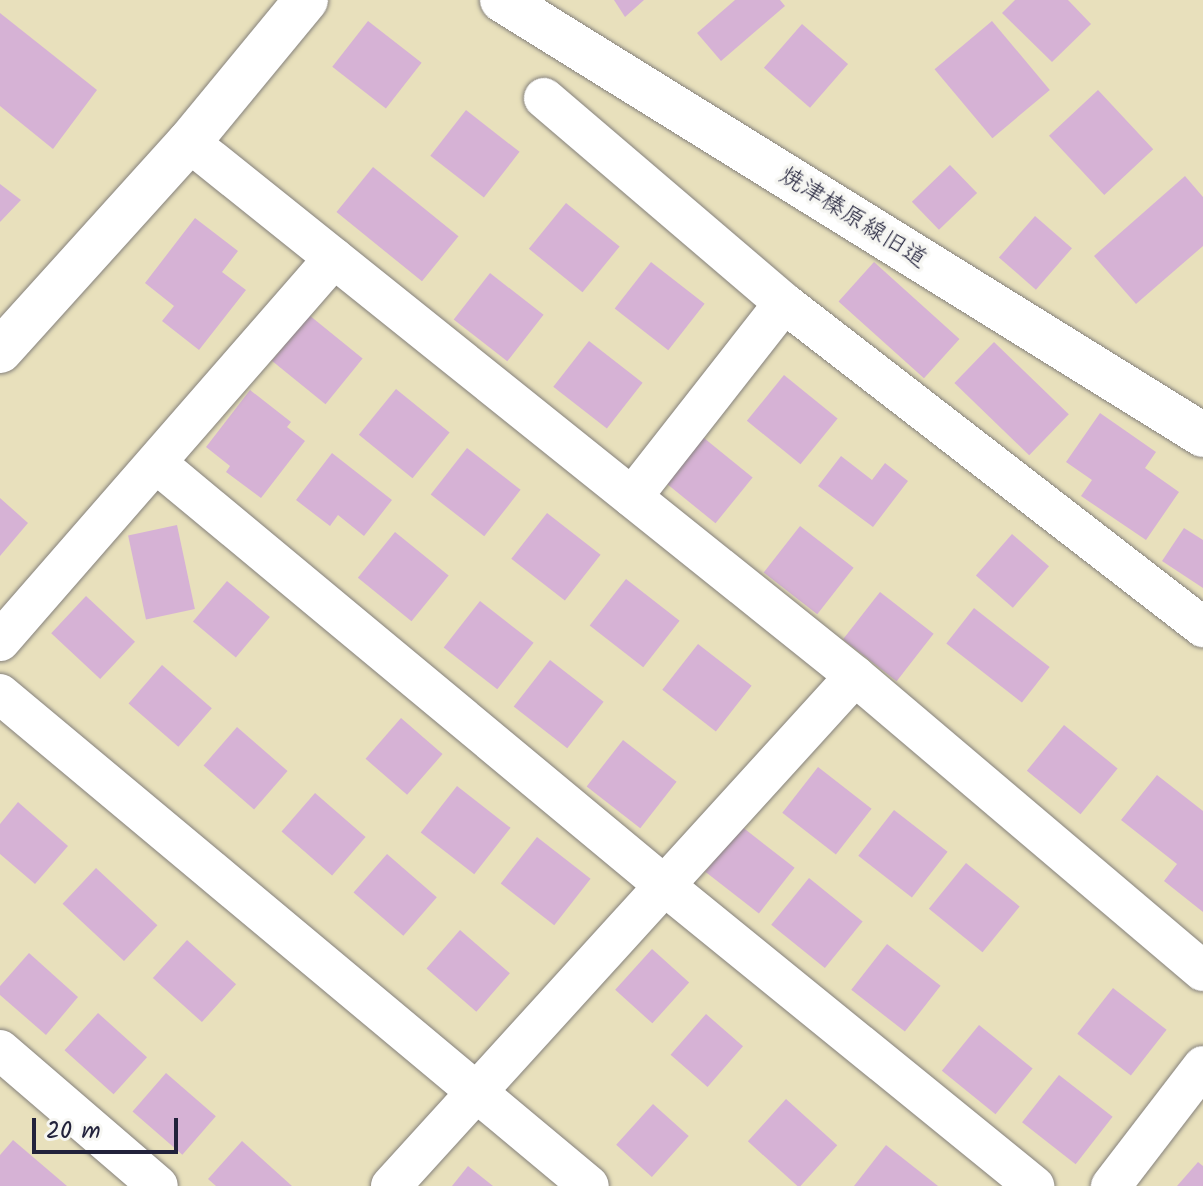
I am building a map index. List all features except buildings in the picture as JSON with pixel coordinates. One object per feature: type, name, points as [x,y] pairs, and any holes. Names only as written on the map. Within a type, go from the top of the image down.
[{"type":"street","points":[[0,351],[189,142],[306,0]]},
{"type":"street","name":"焼津榛原線旧道","points":[[502,0],[1203,435]]},
{"type":"street","points":[[544,98],[784,303],[1203,627]]},
{"type":"street","points":[[189,142],[855,676],[1203,971]]},
{"type":"street","points":[[0,641],[334,258]]},
{"type":"street","points":[[632,497],[784,303]]},
{"type":"street","points":[[156,463],[665,886],[1034,1186]]},
{"type":"street","points":[[391,1186],[855,676]]},
{"type":"street","points":[[0,694],[589,1186]]},
{"type":"street","points":[[0,1050],[158,1186]]},
{"type":"street","points":[[1111,1186],[1203,1066]]}]
